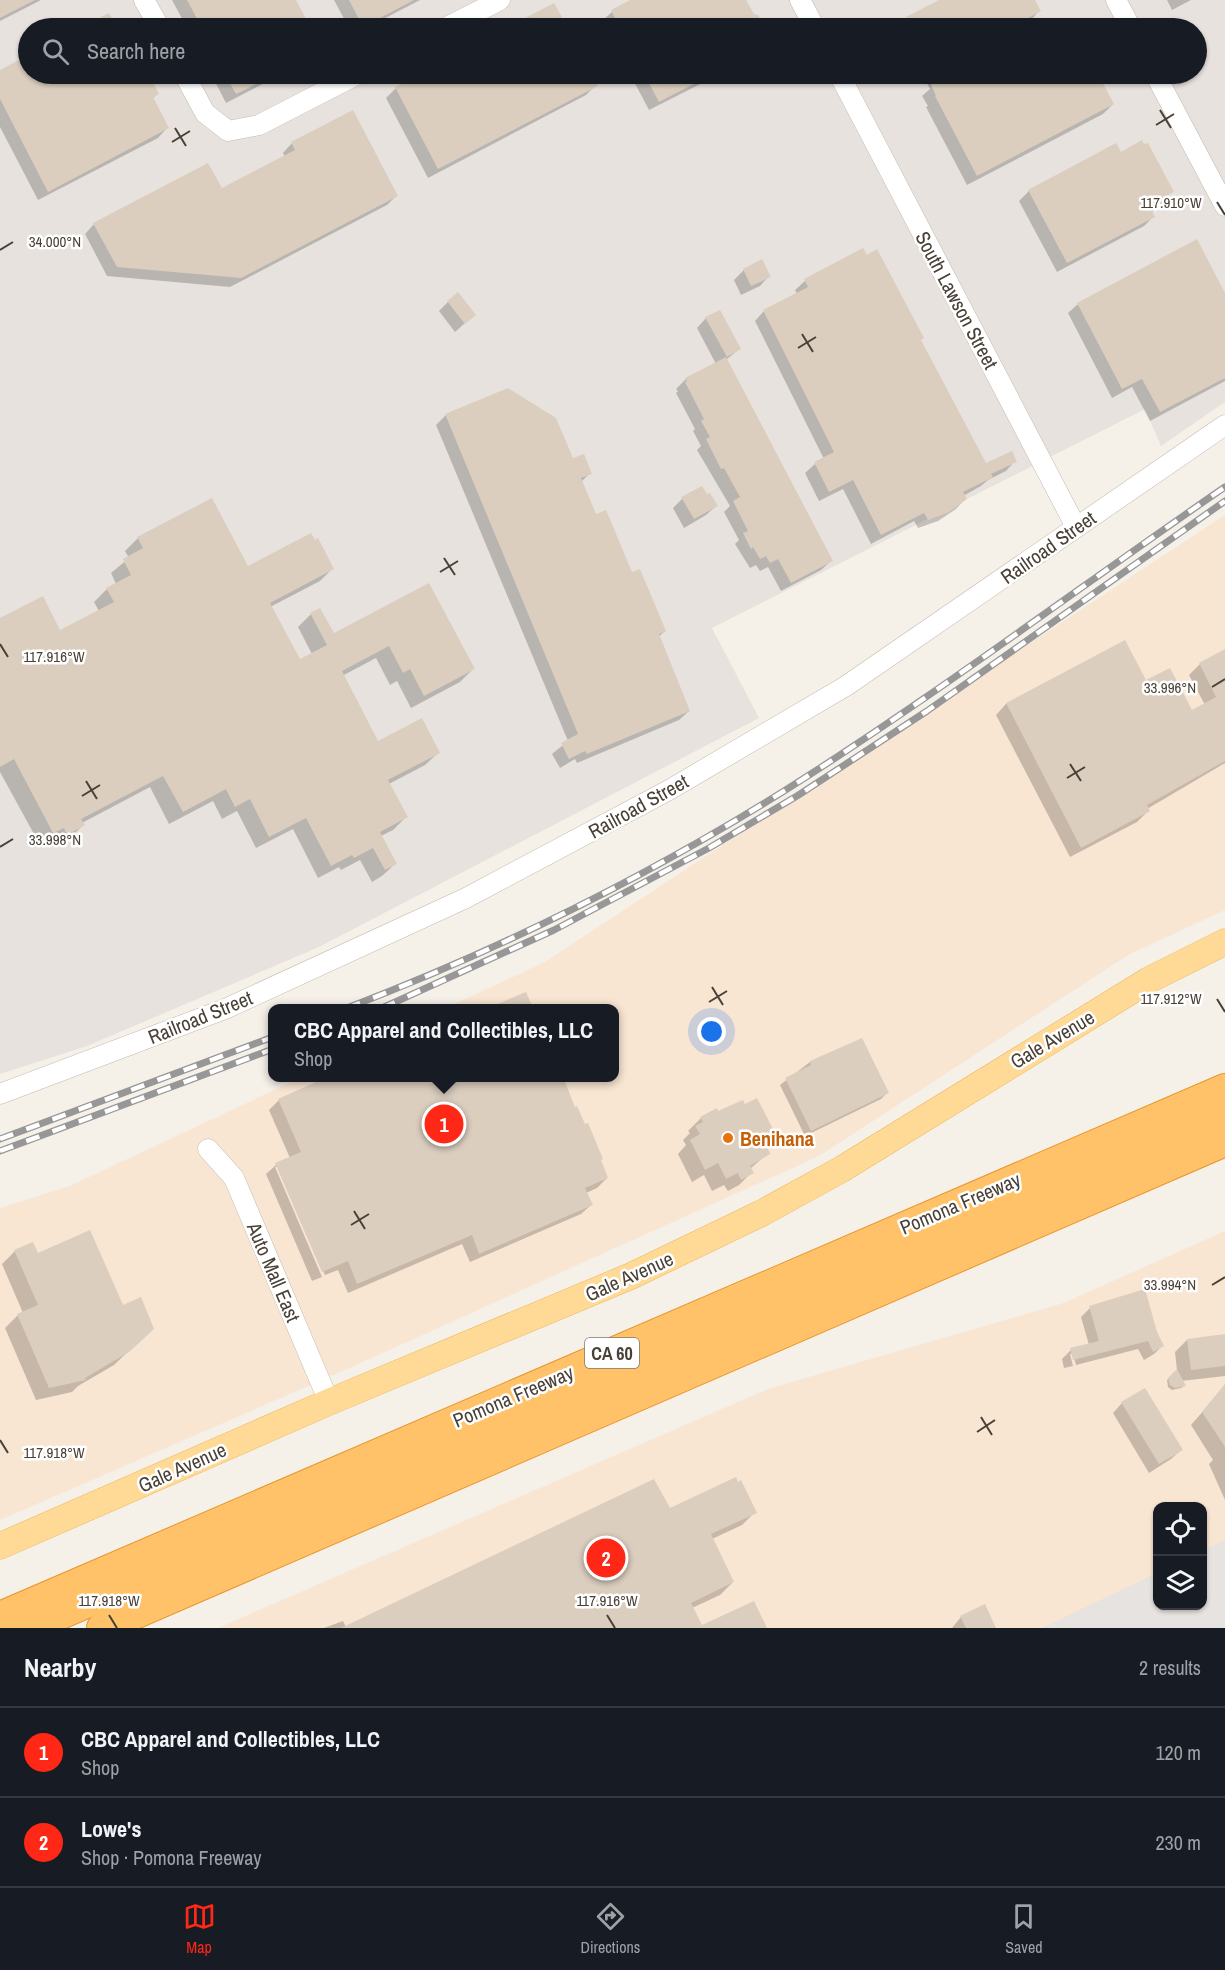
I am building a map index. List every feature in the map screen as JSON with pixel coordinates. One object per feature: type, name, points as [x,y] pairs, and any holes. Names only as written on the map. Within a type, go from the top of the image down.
[{"type":"highway","name":"Pomona Freeway","points":[[0,1617],[1225,1089]]},
{"type":"highway","points":[[28,1628],[1225,1112]]},
{"type":"highway","points":[[53,1628],[1225,1125]]},
{"type":"highway","name":"CA 60","points":[[102,1628],[1225,1141]]},
{"type":"main road","name":"Gale Avenue","points":[[0,1546],[329,1402],[631,1276],[762,1213],[842,1169],[1149,980],[1225,942]]},
{"type":"street","points":[[144,0],[154,18]]},
{"type":"street","points":[[465,18],[500,0]]},
{"type":"street","points":[[800,0],[810,18]]},
{"type":"street","points":[[1116,0],[1126,18]]},
{"type":"street","points":[[189,84],[205,113],[228,131],[259,125],[339,84]]},
{"type":"street","name":"South Lawson Street","points":[[843,84],[1076,527]]},
{"type":"street","points":[[1160,84],[1225,206]]},
{"type":"street","name":"Railroad Street","points":[[0,1094],[225,1009],[466,898],[669,790],[846,686],[1225,425]]},
{"type":"street","name":"Auto Mall East","points":[[208,1149],[234,1178],[329,1402]]},
{"type":"shaded area","points":[[0,0],[1225,0],[1225,402],[1161,446],[1145,409],[712,628],[759,718],[319,947],[87,1046],[0,1074]]},
{"type":"shaded area","points":[[1225,515],[1225,910],[1128,955],[819,1156],[338,1373],[0,1520],[0,1208],[70,1186],[291,1082],[619,1082],[619,1004],[455,1004],[545,962]]},
{"type":"shaded area","points":[[1225,1231],[1225,1628],[218,1628],[768,1389],[1064,1303]]},
{"type":"shaded area","points":[[1225,1540],[1225,1628],[1042,1628],[1153,1575],[1153,1610],[1207,1610],[1207,1549]]},
{"type":"building","points":[[0,0],[35,0],[0,18]]},
{"type":"building","points":[[187,0],[296,0],[306,18],[197,18]]},
{"type":"building","points":[[349,0],[414,0],[380,18],[358,18]]},
{"type":"building","points":[[630,0],[746,0],[754,14],[760,18],[615,18],[611,10]]},
{"type":"building","points":[[939,0],[1035,0],[1041,11],[1028,18],[906,17]]},
{"type":"building","points":[[554,3],[562,18],[525,18]]},
{"type":"building","points":[[109,13],[112,18],[99,18]]},
{"type":"building","points":[[18,60],[18,84],[154,84],[159,94],[153,97],[169,128],[48,192],[0,99],[0,70]]},
{"type":"building","points":[[230,84],[256,84],[236,94]]},
{"type":"building","points":[[401,84],[597,84],[598,86],[438,169],[395,87]]},
{"type":"building","points":[[649,84],[694,84],[659,102]]},
{"type":"building","points":[[1103,84],[1114,104],[977,176],[931,85]]},
{"type":"building","points":[[353,110],[398,196],[241,278],[117,267],[93,223],[208,163],[222,188],[295,150],[291,142]]},
{"type":"building","points":[[1142,140],[1144,144],[1148,143],[1174,192],[1161,198],[1163,203],[1151,209],[1155,217],[1067,263],[1028,190],[1116,143],[1121,152]]},
{"type":"building","points":[[1197,239],[1225,293],[1225,378],[1160,412],[1142,379],[1122,389],[1077,303]]},
{"type":"building","points":[[863,248],[867,255],[877,249],[924,338],[921,340],[986,463],[1012,451],[1017,462],[991,474],[993,477],[963,492],[967,499],[949,512],[928,520],[924,513],[881,535],[853,480],[829,492],[814,462],[834,452],[763,310],[808,287],[804,279]]},
{"type":"building","points":[[762,259],[771,277],[751,286],[743,269]]},
{"type":"building","points":[[458,292],[476,315],[465,324],[447,301]]},
{"type":"building","points":[[720,310],[741,349],[727,357],[705,317]]},
{"type":"building","points":[[726,357],[833,561],[791,583],[778,559],[770,563],[766,556],[760,559],[753,547],[751,549],[743,533],[748,531],[733,501],[740,497],[724,468],[721,469],[706,439],[710,437],[701,421],[704,419],[685,382],[687,381],[685,378]]},
{"type":"building","points":[[508,388],[556,418],[573,458],[584,454],[592,474],[581,478],[596,514],[606,510],[632,572],[640,569],[666,631],[659,634],[690,711],[587,754],[585,751],[569,759],[561,743],[578,734],[445,414]]},
{"type":"building","points":[[702,486],[707,494],[710,493],[718,506],[694,519],[681,497]]},
{"type":"building","points":[[212,498],[248,566],[311,533],[315,540],[318,538],[334,569],[270,603],[300,659],[327,645],[310,613],[320,608],[334,633],[429,583],[475,669],[424,696],[410,669],[403,673],[389,646],[342,671],[378,741],[422,718],[440,753],[388,780],[408,817],[380,832],[397,864],[385,870],[373,848],[354,858],[352,855],[331,866],[306,818],[269,837],[250,799],[235,807],[226,789],[183,812],[163,776],[81,819],[85,825],[67,835],[64,828],[53,833],[14,759],[0,767],[0,618],[43,596],[60,630],[114,602],[106,588],[131,575],[123,559],[143,548],[137,537]]},
{"type":"building","points":[[1125,640],[1146,680],[1170,668],[1192,710],[1216,697],[1199,663],[1225,649],[1225,761],[1147,805],[1150,811],[1081,848],[1006,703]]},
{"type":"building","points":[[526,992],[531,1004],[498,1004]]},
{"type":"building","points":[[862,1038],[889,1093],[811,1131],[785,1078],[811,1065],[810,1061]]},
{"type":"building","points":[[316,1082],[565,1082],[575,1107],[577,1106],[585,1124],[588,1123],[608,1178],[585,1188],[593,1205],[479,1254],[472,1235],[357,1284],[348,1261],[322,1272],[275,1163],[301,1152],[278,1099]]},
{"type":"building","name":"Benihana","points":[[757,1098],[774,1131],[764,1137],[770,1154],[750,1166],[754,1173],[741,1180],[738,1173],[726,1179],[718,1163],[705,1170],[690,1140],[700,1134],[695,1126],[703,1122],[700,1117],[717,1108],[718,1111],[743,1100],[745,1104]]},
{"type":"building","points":[[90,1230],[123,1305],[141,1297],[154,1329],[129,1352],[85,1378],[86,1380],[49,1388],[17,1314],[38,1305],[14,1250],[33,1242],[38,1253]]},
{"type":"building","points":[[1145,1289],[1157,1332],[1164,1346],[1153,1352],[1148,1341],[1073,1360],[1070,1348],[1099,1341],[1089,1306]]},
{"type":"building","points":[[1225,1334],[1225,1366],[1191,1370],[1187,1339]]},
{"type":"building","points":[[1177,1369],[1186,1386],[1175,1388],[1170,1385],[1168,1378]]},
{"type":"building","points":[[1225,1384],[1225,1447],[1202,1412]]},
{"type":"building","points":[[1145,1388],[1183,1450],[1159,1464],[1121,1402]]},
{"type":"building","points":[[736,1477],[738,1482],[741,1480],[757,1513],[711,1534],[734,1582],[691,1603],[702,1625],[754,1601],[767,1628],[341,1628],[654,1479],[670,1508]]},
{"type":"building","points":[[985,1604],[996,1628],[966,1628],[960,1616]]},
{"type":"railway","points":[[357,1004],[516,937],[625,882],[732,823],[896,718],[1225,487]]},
{"type":"railway","points":[[391,1004],[554,930],[709,848],[797,796],[927,711],[1225,501]]},
{"type":"railway","points":[[0,1139],[268,1039]]},
{"type":"railway","points":[[0,1151],[268,1051]]},
{"type":"place","name":"CBC Apparel and Collectibles, LLC","points":[[444,1124]]},
{"type":"place","name":"Benihana","points":[[728,1138]]},
{"type":"place","name":"Lowe's","points":[[606,1558]]}]
